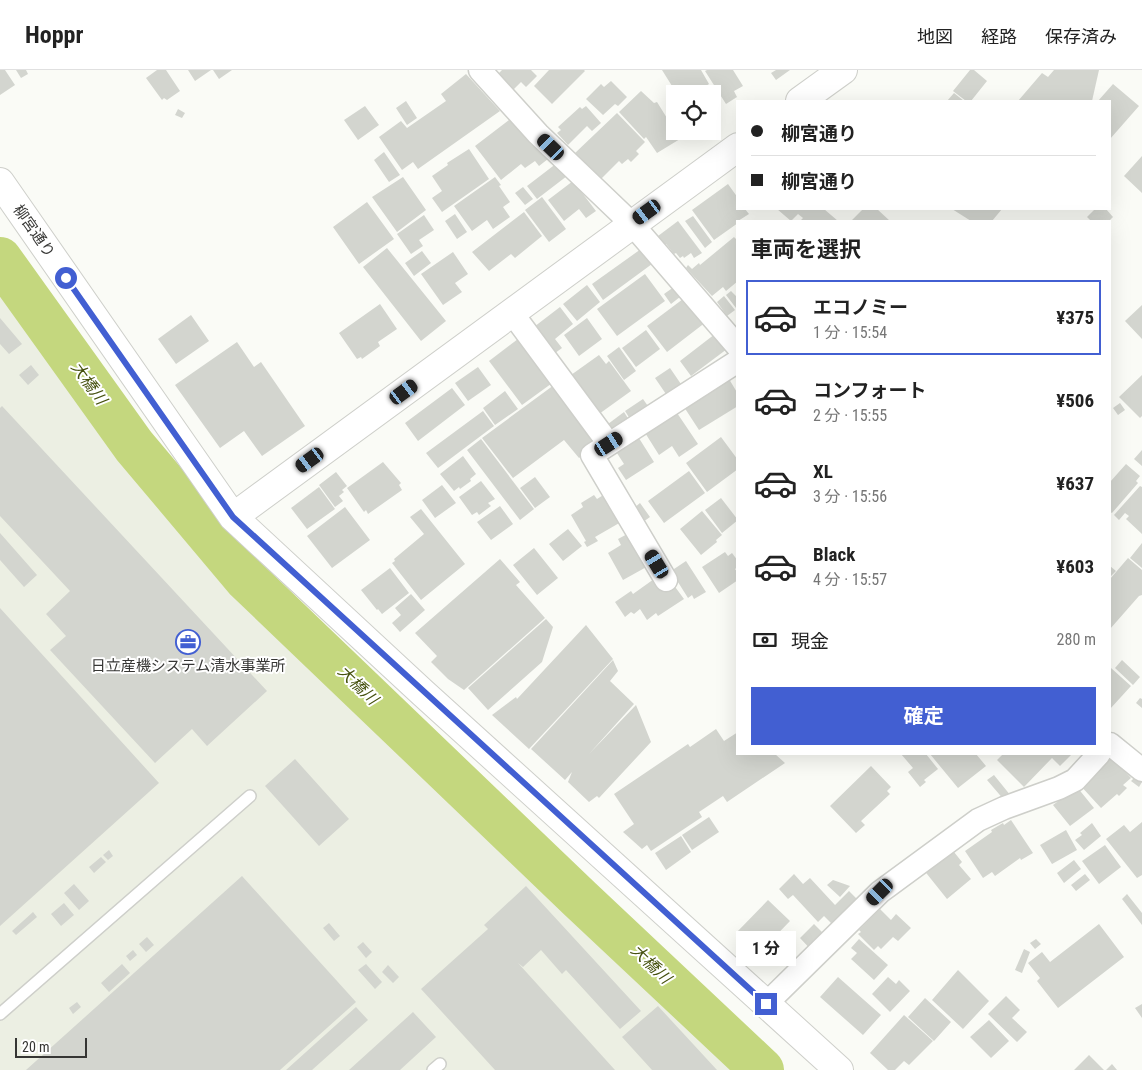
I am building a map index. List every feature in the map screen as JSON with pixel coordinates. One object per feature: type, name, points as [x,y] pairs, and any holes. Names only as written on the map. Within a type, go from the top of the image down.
[{"type":"street","points":[[480,70],[538,134],[632,224],[736,345]]},
{"type":"street","points":[[801,100],[844,70]]},
{"type":"street","points":[[233,517],[736,148]]},
{"type":"street","name":"柳宮通り","points":[[0,182],[233,517],[839,1070]]},
{"type":"street","points":[[512,313],[609,444]]},
{"type":"street","points":[[666,580],[592,455],[736,362]]},
{"type":"street","points":[[1111,745],[1142,770]]},
{"type":"street","points":[[766,1004],[880,892],[978,820],[1075,780],[1098,755]]},
{"type":"lane","points":[[0,1014],[250,796]]},
{"type":"shaded area","points":[[0,270],[220,574],[757,1070],[0,1070]]},
{"type":"building","points":[[0,70],[5,70],[15,85],[0,95]]},
{"type":"building","points":[[16,70],[26,70],[28,74],[21,78]]},
{"type":"building","points":[[157,70],[166,70],[180,91],[167,100],[164,98],[162,100],[146,78]]},
{"type":"building","points":[[188,70],[211,70],[195,81]]},
{"type":"building","points":[[213,70],[232,70],[219,79]]},
{"type":"building","points":[[502,70],[531,70],[537,76],[526,87],[521,82],[512,91],[496,76]]},
{"type":"building","points":[[549,70],[585,71],[552,104],[534,86]]},
{"type":"building","points":[[662,70],[701,70],[709,84],[707,85],[671,85]]},
{"type":"building","points":[[733,70],[743,86],[734,91],[737,97],[726,104],[721,96],[721,85],[714,85],[705,71]]},
{"type":"building","points":[[776,70],[790,70],[776,80],[771,73]]},
{"type":"building","points":[[970,70],[974,70],[987,81],[972,100],[965,100],[953,91]]},
{"type":"building","points":[[1054,70],[1099,70],[1092,100],[1019,100],[1042,73],[1048,77]]},
{"type":"building","points":[[466,74],[500,111],[418,169],[413,162],[402,170],[379,137],[401,121],[407,128],[446,101],[441,94]]},
{"type":"building","points":[[611,81],[627,97],[618,106],[615,104],[603,115],[586,99],[601,84],[604,87]]},
{"type":"building","points":[[1113,84],[1139,106],[1111,138],[1111,100],[1099,100]]},
{"type":"building","points":[[641,91],[654,103],[657,102],[666,116],[666,140],[678,140],[657,153],[646,137],[644,139],[619,112]]},
{"type":"building","points":[[954,93],[963,100],[948,100]]},
{"type":"building","points":[[406,101],[417,118],[407,125],[396,108]]},
{"type":"building","points":[[365,106],[379,125],[358,140],[344,120]]},
{"type":"building","points":[[586,106],[601,123],[592,131],[587,126],[568,145],[557,133],[561,130],[558,127],[580,107],[582,109]]},
{"type":"building","points":[[178,109],[185,113],[182,118],[175,115]]},
{"type":"building","points":[[617,113],[645,142],[636,151],[639,154],[631,162],[628,159],[622,164],[619,161],[599,181],[574,154]]},
{"type":"building","points":[[513,117],[528,132],[548,159],[539,166],[535,161],[525,168],[521,164],[501,180],[475,146]]},
{"type":"building","points":[[469,149],[489,179],[442,212],[432,198],[442,191],[432,176],[448,165],[447,163]]},
{"type":"building","points":[[384,152],[400,175],[389,182],[374,160]]},
{"type":"building","points":[[1142,156],[1142,193],[1124,176]]},
{"type":"building","points":[[557,163],[567,176],[537,199],[527,186]]},
{"type":"building","points":[[403,177],[426,210],[397,232],[372,197]]},
{"type":"building","points":[[495,177],[510,202],[503,207],[510,217],[493,229],[487,220],[472,231],[454,206]]},
{"type":"building","points":[[573,181],[596,211],[586,218],[579,209],[564,221],[548,200]]},
{"type":"building","points":[[728,184],[736,195],[736,210],[746,210],[749,214],[736,220],[736,224],[714,240],[692,210]]},
{"type":"building","points":[[523,187],[533,199],[525,205],[515,193]]},
{"type":"building","points":[[542,197],[566,229],[549,242],[525,210]]},
{"type":"building","points":[[367,202],[394,239],[359,264],[333,227]]},
{"type":"building","points":[[778,210],[825,210],[837,220],[801,220],[803,218],[798,214],[790,220]]},
{"type":"building","points":[[862,210],[878,210],[889,220],[852,220]]},
{"type":"building","points":[[954,210],[1001,210],[993,220],[969,220]]},
{"type":"building","points":[[1094,210],[1107,210],[1113,217],[1110,220],[1090,220],[1087,217]]},
{"type":"building","points":[[524,212],[542,236],[515,258],[511,254],[489,271],[472,252]]},
{"type":"building","points":[[455,214],[467,232],[457,239],[445,221]]},
{"type":"building","points":[[424,215],[434,230],[419,240],[423,246],[411,254],[397,234]]},
{"type":"building","points":[[693,216],[712,242],[705,248],[685,221]]},
{"type":"building","points":[[678,221],[702,253],[694,258],[691,253],[684,258],[683,256],[680,258],[666,244],[664,245],[658,236]]},
{"type":"building","points":[[734,237],[736,239],[736,283],[726,291],[723,287],[712,296],[686,268],[688,265],[692,269],[699,263],[700,265]]},
{"type":"building","points":[[387,248],[446,321],[421,341],[363,267]]},
{"type":"building","points":[[641,249],[652,264],[603,300],[592,284]]},
{"type":"building","points":[[422,251],[431,263],[414,276],[405,263]]},
{"type":"building","points":[[453,252],[468,274],[455,283],[462,292],[443,305],[421,274]]},
{"type":"building","points":[[645,274],[665,301],[617,336],[597,309]]},
{"type":"building","points":[[678,284],[685,293],[671,304],[664,294]]},
{"type":"building","points":[[587,285],[600,302],[577,321],[563,304]]},
{"type":"building","points":[[731,291],[736,296],[736,308],[726,295]]},
{"type":"building","points":[[687,296],[706,322],[667,352],[647,326]]},
{"type":"building","points":[[724,296],[735,310],[727,316],[717,302]]},
{"type":"building","points":[[380,304],[397,329],[378,342],[380,346],[362,359],[361,357],[357,359],[339,333]]},
{"type":"building","points":[[1142,305],[1142,339],[1125,321]]},
{"type":"building","points":[[560,307],[573,324],[555,339],[562,348],[551,356],[530,330]]},
{"type":"building","points":[[191,315],[209,341],[176,364],[158,339]]},
{"type":"building","points":[[0,318],[22,344],[9,354],[0,344]]},
{"type":"building","points":[[587,318],[602,339],[579,356],[564,335]]},
{"type":"building","points":[[646,330],[660,349],[636,367],[622,348]]},
{"type":"building","points":[[715,334],[727,349],[691,376],[680,361]]},
{"type":"building","points":[[522,336],[555,381],[522,405],[489,361]]},
{"type":"building","points":[[237,342],[254,367],[261,362],[305,426],[262,456],[244,431],[220,448],[175,385]]},
{"type":"building","points":[[619,347],[636,371],[624,380],[607,356]]},
{"type":"building","points":[[599,355],[606,364],[609,361],[631,391],[599,414],[571,375]]},
{"type":"building","points":[[31,365],[39,375],[28,385],[19,375]]},
{"type":"building","points":[[478,367],[491,385],[468,401],[455,383]]},
{"type":"building","points":[[670,368],[683,387],[668,397],[655,378]]},
{"type":"building","points":[[1142,375],[1142,416],[1140,418],[1119,397]]},
{"type":"building","points":[[729,379],[736,391],[736,407],[699,430],[684,407]]},
{"type":"building","points":[[554,385],[601,441],[579,458],[564,440],[513,478],[482,438]]},
{"type":"building","points":[[452,388],[465,405],[418,441],[405,423]]},
{"type":"building","points":[[505,391],[518,409],[495,425],[483,408]]},
{"type":"building","points":[[643,399],[650,409],[632,422],[625,411]]},
{"type":"building","points":[[1120,403],[1125,410],[1118,415],[1113,408]]},
{"type":"building","points":[[2,406],[267,691],[207,746],[192,729],[155,763],[50,650],[66,636],[46,614],[70,591],[0,516],[0,408]]},
{"type":"building","points":[[673,407],[698,444],[679,457],[672,446],[659,455],[642,428]]},
{"type":"building","points":[[483,411],[494,426],[438,468],[426,453]]},
{"type":"building","points":[[624,412],[631,423],[615,434],[608,424]]},
{"type":"building","points":[[637,435],[654,462],[626,480],[618,468],[624,464],[615,450]]},
{"type":"building","points":[[721,437],[736,457],[736,470],[707,492],[686,463]]},
{"type":"building","points":[[481,439],[534,509],[520,520],[467,450]]},
{"type":"building","points":[[1142,450],[1142,466],[1134,459]]},
{"type":"building","points":[[463,456],[476,474],[470,479],[471,481],[454,491],[440,474]]},
{"type":"building","points":[[383,462],[401,483],[399,485],[402,490],[368,514],[366,510],[364,512],[347,488]]},
{"type":"building","points":[[1126,464],[1140,476],[1136,481],[1138,483],[1112,513],[1111,512],[1111,481]]},
{"type":"building","points":[[689,471],[705,493],[664,523],[648,501]]},
{"type":"building","points":[[336,472],[347,486],[339,496],[343,501],[335,507],[319,485]]},
{"type":"building","points":[[535,477],[550,497],[535,508],[520,488]]},
{"type":"building","points":[[481,481],[495,499],[488,503],[491,506],[479,515],[477,512],[472,515],[459,497]]},
{"type":"building","points":[[442,485],[456,503],[435,518],[422,500]]},
{"type":"building","points":[[1140,486],[1142,487],[1142,534],[1126,519],[1129,516],[1125,513],[1119,520],[1114,515]]},
{"type":"building","points":[[319,487],[335,509],[307,529],[291,508]]},
{"type":"building","points":[[605,494],[621,522],[595,537],[598,541],[587,547],[584,542],[586,541],[571,515],[583,507],[581,503],[594,495],[597,499]]},
{"type":"building","points":[[721,498],[736,517],[736,522],[722,533],[705,510]]},
{"type":"building","points":[[640,503],[650,517],[643,522],[634,508]]},
{"type":"building","points":[[500,506],[513,524],[491,540],[477,522]]},
{"type":"building","points":[[345,507],[370,540],[332,568],[307,536]]},
{"type":"building","points":[[421,509],[465,564],[421,600],[392,563],[395,561],[394,559],[424,534],[410,517]]},
{"type":"building","points":[[702,511],[722,535],[716,540],[717,542],[701,555],[680,529]]},
{"type":"building","points":[[568,529],[582,546],[563,561],[549,544]]},
{"type":"building","points":[[631,532],[650,565],[623,580],[608,553],[621,545],[618,539]]},
{"type":"building","points":[[0,533],[37,575],[24,587],[0,560]]},
{"type":"building","points":[[1142,543],[1142,568],[1130,558]]},
{"type":"building","points":[[534,548],[558,578],[537,595],[513,565]]},
{"type":"building","points":[[725,552],[728,556],[732,553],[736,558],[736,581],[719,593],[702,567]]},
{"type":"building","points":[[1128,558],[1142,570],[1142,595],[1111,628],[1111,578]]},
{"type":"building","points":[[500,559],[520,582],[516,585],[545,618],[464,690],[448,679],[431,662],[437,656],[415,633]]},
{"type":"building","points":[[686,561],[706,592],[694,599],[692,595],[688,598],[671,571]]},
{"type":"building","points":[[1111,567],[1116,571],[1111,576]]},
{"type":"building","points":[[390,568],[409,593],[382,614],[361,590]]},
{"type":"building","points":[[654,579],[670,580],[684,599],[658,616],[656,613],[647,620],[640,609],[634,614],[631,612],[625,617],[615,602],[631,591],[633,594]]},
{"type":"building","points":[[411,594],[425,610],[400,632],[392,623],[401,615],[395,608]]},
{"type":"building","points":[[0,608],[159,783],[0,926]]},
{"type":"building","points":[[546,619],[553,627],[542,662],[488,710],[468,688]]},
{"type":"building","points":[[586,625],[613,659],[529,749],[492,715],[516,697],[517,699]]},
{"type":"building","points":[[613,660],[618,671],[610,681],[634,704],[589,754],[636,705],[651,742],[599,798],[597,796],[589,802],[568,782],[572,772],[565,780],[531,749]]},
{"type":"building","points":[[1122,660],[1140,677],[1133,685],[1115,668]]},
{"type":"building","points":[[1111,668],[1131,686],[1111,708]]},
{"type":"building","points":[[1140,698],[1142,699],[1142,708],[1136,703]]},
{"type":"building","points":[[716,729],[724,741],[736,733],[736,755],[776,755],[785,763],[727,802],[723,796],[699,812],[702,817],[651,851],[647,845],[642,849],[623,832],[634,824],[614,794],[688,744],[690,747]]},
{"type":"building","points":[[902,755],[927,755],[938,769],[924,780],[926,782],[920,787],[908,772],[913,768]]},
{"type":"building","points":[[931,755],[977,755],[986,766],[958,788]]},
{"type":"building","points":[[1002,755],[1071,755],[1060,766],[1052,758],[1024,787],[997,760]]},
{"type":"building","points":[[1110,755],[1131,778],[1123,785],[1127,788],[1119,796],[1117,794],[1101,808],[1079,784]]},
{"type":"building","points":[[295,759],[349,819],[319,846],[265,786]]},
{"type":"building","points":[[871,766],[891,787],[887,791],[890,794],[861,821],[865,825],[856,833],[830,806]]},
{"type":"building","points":[[994,775],[1011,796],[1005,801],[987,780]]},
{"type":"building","points":[[1137,775],[1142,779],[1139,787],[1131,781]]},
{"type":"building","points":[[1077,787],[1094,808],[1070,826],[1053,805]]},
{"type":"building","points":[[709,817],[719,832],[692,850],[682,835]]},
{"type":"building","points":[[1011,820],[1033,853],[1021,860],[1020,858],[995,876],[992,872],[983,878],[965,851],[992,832],[991,830]]},
{"type":"building","points":[[1142,822],[1142,875],[1137,878],[1106,839],[1124,825],[1130,832]]},
{"type":"building","points":[[1092,823],[1101,836],[1084,850],[1075,840]]},
{"type":"building","points":[[1066,830],[1077,850],[1052,864],[1040,845]]},
{"type":"building","points":[[681,836],[691,852],[666,870],[655,853]]},
{"type":"building","points":[[1105,845],[1121,867],[1099,884],[1082,861]]},
{"type":"building","points":[[950,847],[962,862],[959,865],[971,879],[947,899],[923,869]]},
{"type":"building","points":[[109,850],[113,856],[108,860],[103,855]]},
{"type":"building","points":[[101,857],[106,862],[94,873],[89,867]]},
{"type":"building","points":[[1074,860],[1081,869],[1064,883],[1057,873]]},
{"type":"building","points":[[794,874],[803,884],[810,878],[835,905],[849,891],[858,900],[832,924],[824,916],[818,922],[793,895],[788,899],[779,889]]},
{"type":"building","points":[[1085,874],[1090,880],[1076,891],[1071,885]]},
{"type":"building","points":[[242,876],[356,1002],[280,1070],[26,1070]]},
{"type":"building","points":[[833,880],[850,886],[840,897],[827,885]]},
{"type":"building","points":[[74,884],[89,901],[79,910],[64,893]]},
{"type":"building","points":[[526,886],[641,1011],[620,1029],[566,970],[562,974],[541,950],[523,967],[518,963],[615,1070],[495,1070],[421,989],[488,929],[484,925]]},
{"type":"building","points":[[1127,894],[1142,913],[1142,925],[1122,899]]},
{"type":"building","points":[[768,900],[790,921],[758,954],[736,933]]},
{"type":"building","points":[[64,903],[74,915],[61,926],[51,914]]},
{"type":"building","points":[[880,909],[891,920],[896,914],[911,928],[898,941],[893,937],[881,949],[878,946],[874,950],[858,934],[861,932],[859,930]]},
{"type":"building","points":[[33,912],[37,917],[16,935],[12,931]]},
{"type":"building","points":[[329,923],[340,936],[334,941],[323,928]]},
{"type":"building","points":[[814,924],[828,938],[814,953],[800,938]]},
{"type":"building","points":[[1099,924],[1124,957],[1058,1008],[1037,981],[1040,978],[1028,963],[1042,952],[1050,962]]},
{"type":"building","points":[[147,937],[154,945],[146,952],[139,944]]},
{"type":"building","points":[[859,939],[888,965],[874,980],[851,959],[857,953],[851,948]]},
{"type":"building","points":[[1036,939],[1041,944],[1035,949],[1030,943]]},
{"type":"building","points":[[363,942],[372,952],[366,958],[357,947]]},
{"type":"building","points":[[1024,949],[1030,952],[1022,973],[1015,970]]},
{"type":"building","points":[[133,950],[137,955],[130,961],[126,956]]},
{"type":"building","points":[[122,964],[130,973],[109,992],[101,983]]},
{"type":"building","points":[[366,964],[382,982],[375,989],[358,970]]},
{"type":"building","points":[[388,965],[399,977],[393,983],[382,972]]},
{"type":"building","points":[[958,970],[989,1001],[963,1029],[932,1000]]},
{"type":"building","points":[[838,977],[881,1015],[863,1035],[820,997]]},
{"type":"building","points":[[888,977],[896,984],[899,980],[910,991],[890,1012],[872,994]]},
{"type":"building","points":[[1006,996],[1020,1010],[1012,1018],[1027,1032],[1017,1042],[988,1014]]},
{"type":"building","points":[[925,998],[951,1022],[934,1041],[908,1017]]},
{"type":"building","points":[[77,1002],[81,1007],[73,1014],[69,1008]]},
{"type":"building","points":[[1142,1004],[1142,1018],[1135,1008]]},
{"type":"building","points":[[658,1006],[717,1070],[652,1070],[622,1037]]},
{"type":"building","points":[[356,1007],[368,1020],[312,1070],[286,1070]]},
{"type":"building","points":[[413,1012],[436,1037],[400,1070],[349,1070]]},
{"type":"building","points":[[904,1015],[933,1041],[909,1065],[904,1061],[895,1070],[888,1070],[870,1053]]},
{"type":"building","points":[[989,1020],[1009,1041],[991,1058],[970,1037]]},
{"type":"building","points":[[1089,1055],[1104,1070],[1074,1070]]},
{"type":"building","points":[[1112,1064],[1117,1070],[1106,1070]]},
{"type":"waterway","name":"大橋川","points":[[0,259],[134,446],[246,579],[580,899],[762,1070]]},
{"type":"place","name":"日立産機システム清水事業所","points":[[188,642]]},
{"type":"route","points":[[66,278],[233,517],[766,1004]]}]
